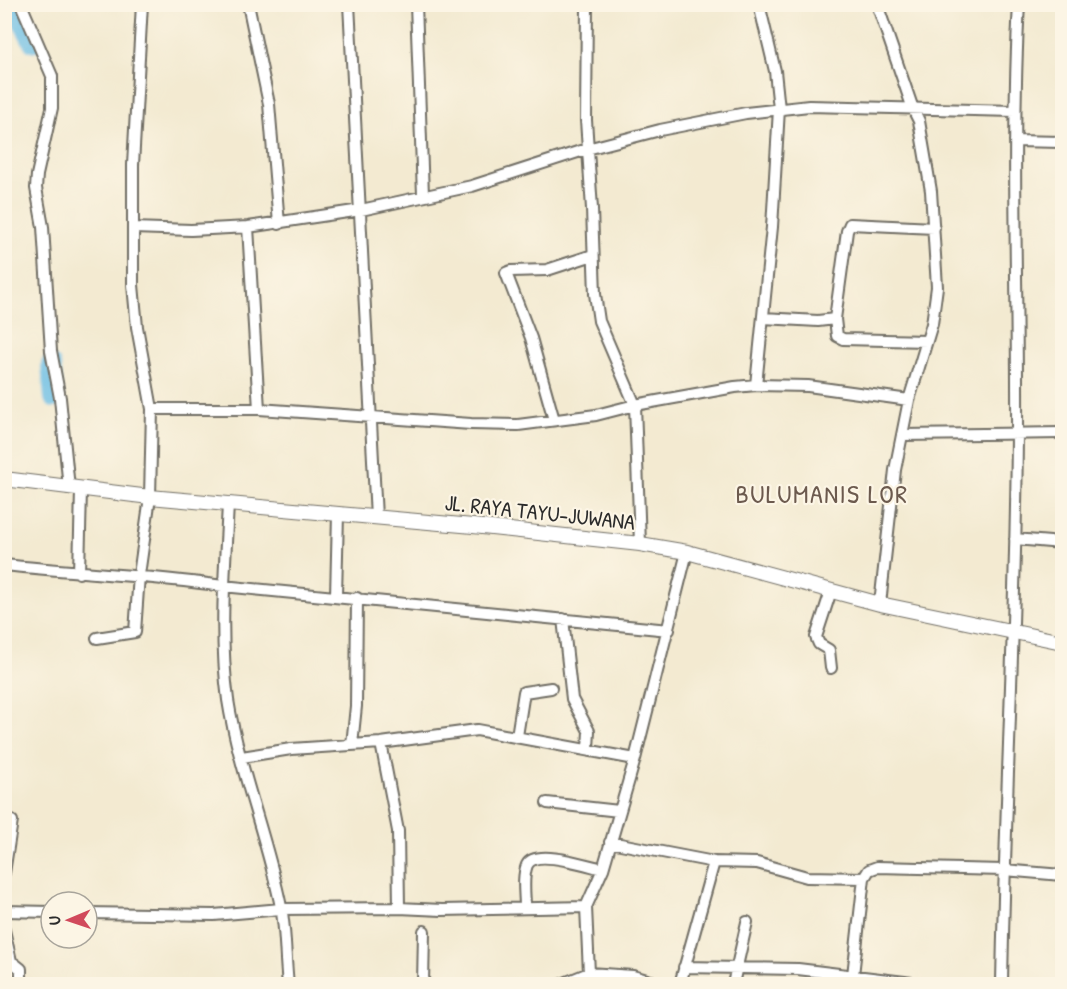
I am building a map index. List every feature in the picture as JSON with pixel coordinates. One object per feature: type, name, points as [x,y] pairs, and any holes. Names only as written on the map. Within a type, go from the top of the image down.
[{"type":"main road","name":"JL. RAYA TAYU-JUWANA","points":[[4,479],[150,497],[640,544],[687,552],[880,604],[1062,642]]},
{"type":"street","points":[[21,4],[52,76],[52,108],[38,168],[36,188],[43,227],[51,351],[75,489],[79,573]]},
{"type":"street","points":[[96,638],[135,632],[139,575],[150,497],[152,409],[137,327],[133,285],[133,165],[142,4]]},
{"type":"street","points":[[248,4],[268,104],[279,224]]},
{"type":"street","points":[[349,4],[376,517]]},
{"type":"street","points":[[416,4],[423,195]]},
{"type":"street","points":[[587,4],[587,149],[599,321],[608,347],[635,405],[640,544]]},
{"type":"street","points":[[756,385],[772,227],[779,109],[775,71],[759,4]]},
{"type":"street","points":[[877,4],[919,121],[926,157],[934,228],[937,287],[932,324],[909,400],[895,470],[880,604]]},
{"type":"street","points":[[1002,984],[1017,434],[1015,111],[1019,4]]},
{"type":"street","points":[[133,228],[191,230],[248,227],[361,210],[472,186],[587,149],[660,130],[746,113],[809,106],[1015,111]]},
{"type":"street","points":[[1015,141],[1062,142]]},
{"type":"street","points":[[927,341],[843,339],[837,336],[835,319],[847,231],[850,224],[934,228]]},
{"type":"street","points":[[248,227],[259,409]]},
{"type":"street","points":[[554,420],[531,338],[506,273],[547,270],[593,255]]},
{"type":"street","points":[[763,318],[818,321],[835,319]]},
{"type":"street","points":[[152,409],[259,409],[506,425],[596,415],[635,405],[756,385],[808,386],[909,400]]},
{"type":"street","points":[[903,435],[1062,433]]},
{"type":"street","points":[[228,504],[223,586],[225,669],[234,732],[281,909],[288,984]]},
{"type":"street","points":[[336,596],[338,514]]},
{"type":"street","points":[[1015,540],[1062,543]]},
{"type":"street","points":[[588,979],[586,907],[603,869],[635,759],[687,552]]},
{"type":"street","points":[[4,565],[79,573],[139,575],[223,586],[669,630]]},
{"type":"street","points":[[831,591],[816,637],[819,644],[829,650],[831,669]]},
{"type":"street","points":[[352,745],[358,657],[357,598]]},
{"type":"street","points":[[563,619],[572,699],[589,731],[588,749]]},
{"type":"street","points":[[517,736],[524,692],[550,688]]},
{"type":"street","points":[[242,757],[291,748],[381,743],[477,730],[635,759]]},
{"type":"street","points":[[381,743],[398,831],[399,908]]},
{"type":"street","points":[[547,803],[619,811]]},
{"type":"street","points":[[4,873],[12,821]]},
{"type":"street","points":[[610,842],[714,862],[757,863],[807,877],[864,878]]},
{"type":"street","points":[[525,907],[526,871],[531,859],[556,858],[603,869]]},
{"type":"street","points":[[680,984],[714,862]]},
{"type":"street","points":[[852,980],[864,878],[869,870],[877,867],[1004,870],[1062,875]]},
{"type":"street","points":[[99,913],[214,915],[281,909],[442,910],[586,907]]},
{"type":"street","points":[[4,911],[39,912]]},
{"type":"street","points":[[733,984],[747,922]]},
{"type":"street","points":[[4,930],[11,961],[21,969],[21,984]]},
{"type":"street","points":[[423,984],[424,931]]},
{"type":"street","points":[[684,967],[798,969],[852,980],[921,984]]},
{"type":"street","points":[[562,984],[588,979],[633,976],[661,984]]},
{"type":"waterway","points":[[14,4],[33,42]]},
{"type":"waterway","points":[[51,365],[54,398]]},
{"type":"district","name":"BULUMANIS LOR","points":[[822,494]]}]
